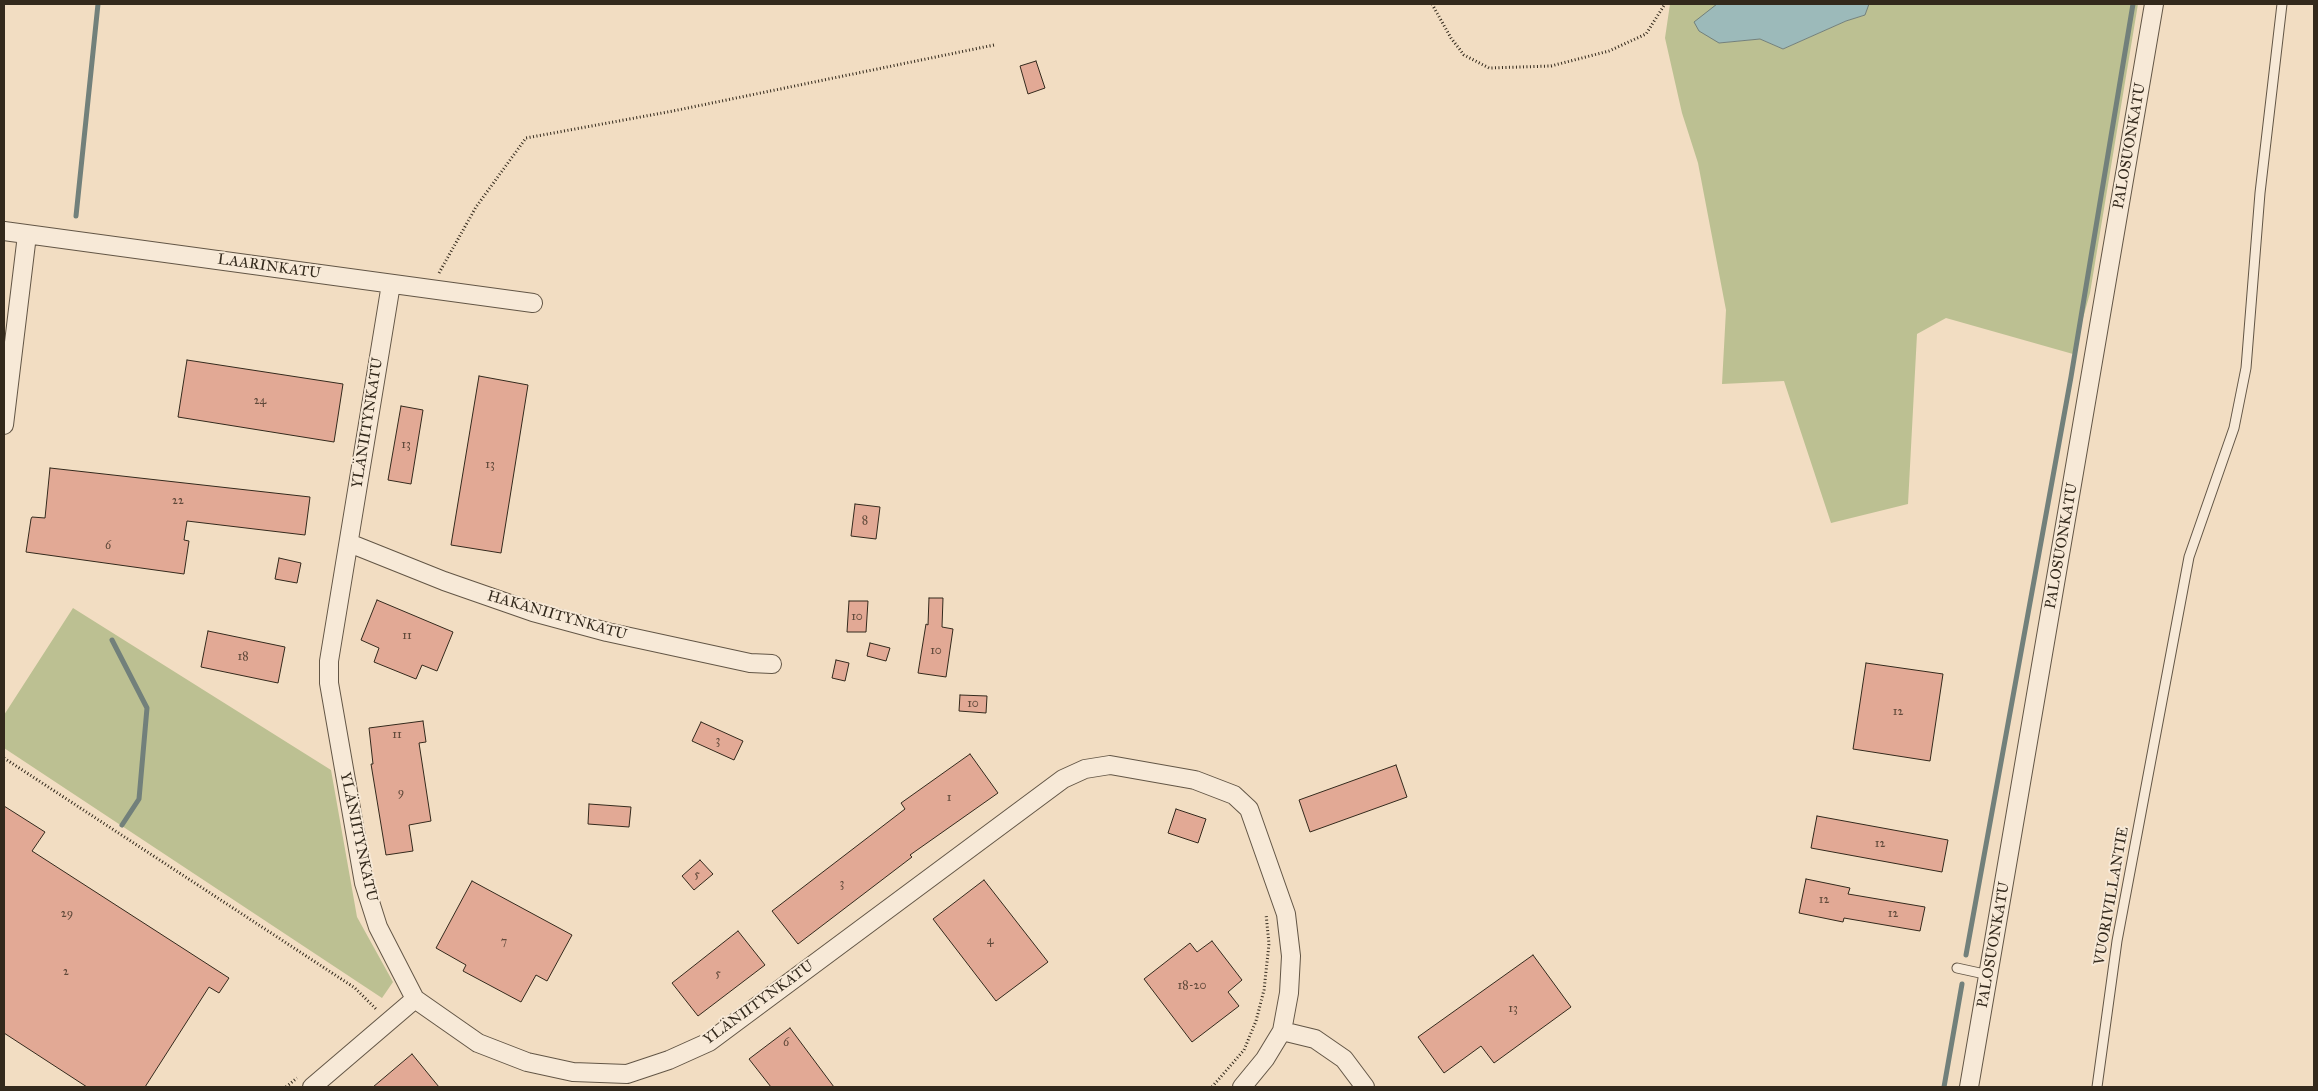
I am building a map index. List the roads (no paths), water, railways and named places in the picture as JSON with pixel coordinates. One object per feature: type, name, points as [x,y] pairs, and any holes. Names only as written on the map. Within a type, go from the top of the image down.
[{"type":"street","name":"PALOSUONKATU","points":[[1970,1087],[2154,4]]},
{"type":"street","name":"LAARINKATU","points":[[4,232],[533,303]]},
{"type":"street","points":[[4,425],[27,235]]},
{"type":"street","name":"YLÄNIITYNKATU","points":[[391,284],[329,661],[329,683],[364,883],[378,927],[415,999],[478,1044],[526,1062],[573,1072],[627,1074],[709,1042],[1063,779],[1085,769],[1110,765],[1195,780],[1234,795],[1249,809],[1286,914],[1291,956],[1289,993],[1282,1031],[1266,1060],[1242,1087]]},
{"type":"street","name":"HAKANIITYNKATU","points":[[349,543],[444,581],[533,612],[607,632],[750,663],[772,664]]},
{"type":"street","points":[[312,1087],[415,999]]},
{"type":"street","points":[[1282,1031],[1315,1040],[1344,1059],[1365,1087]]},
{"type":"lane","name":"VUORIVILLANTIE","points":[[2098,1087],[2117,941],[2158,711],[2189,557],[2234,428],[2246,368],[2260,193],[2282,4]]},
{"type":"lane","points":[[1957,968],[1989,975]]},
{"type":"water","points":[[1717,4],[1869,4],[1865,15],[1846,21],[1783,49],[1760,39],[1719,43],[1699,31],[1694,22]]},
{"type":"waterway","points":[[76,216],[98,4]]},
{"type":"waterway","points":[[1966,955],[2071,377],[2133,4]]},
{"type":"waterway","points":[[112,640],[147,708],[139,799],[122,825]]},
{"type":"waterway","points":[[1944,1087],[1962,984]]}]
